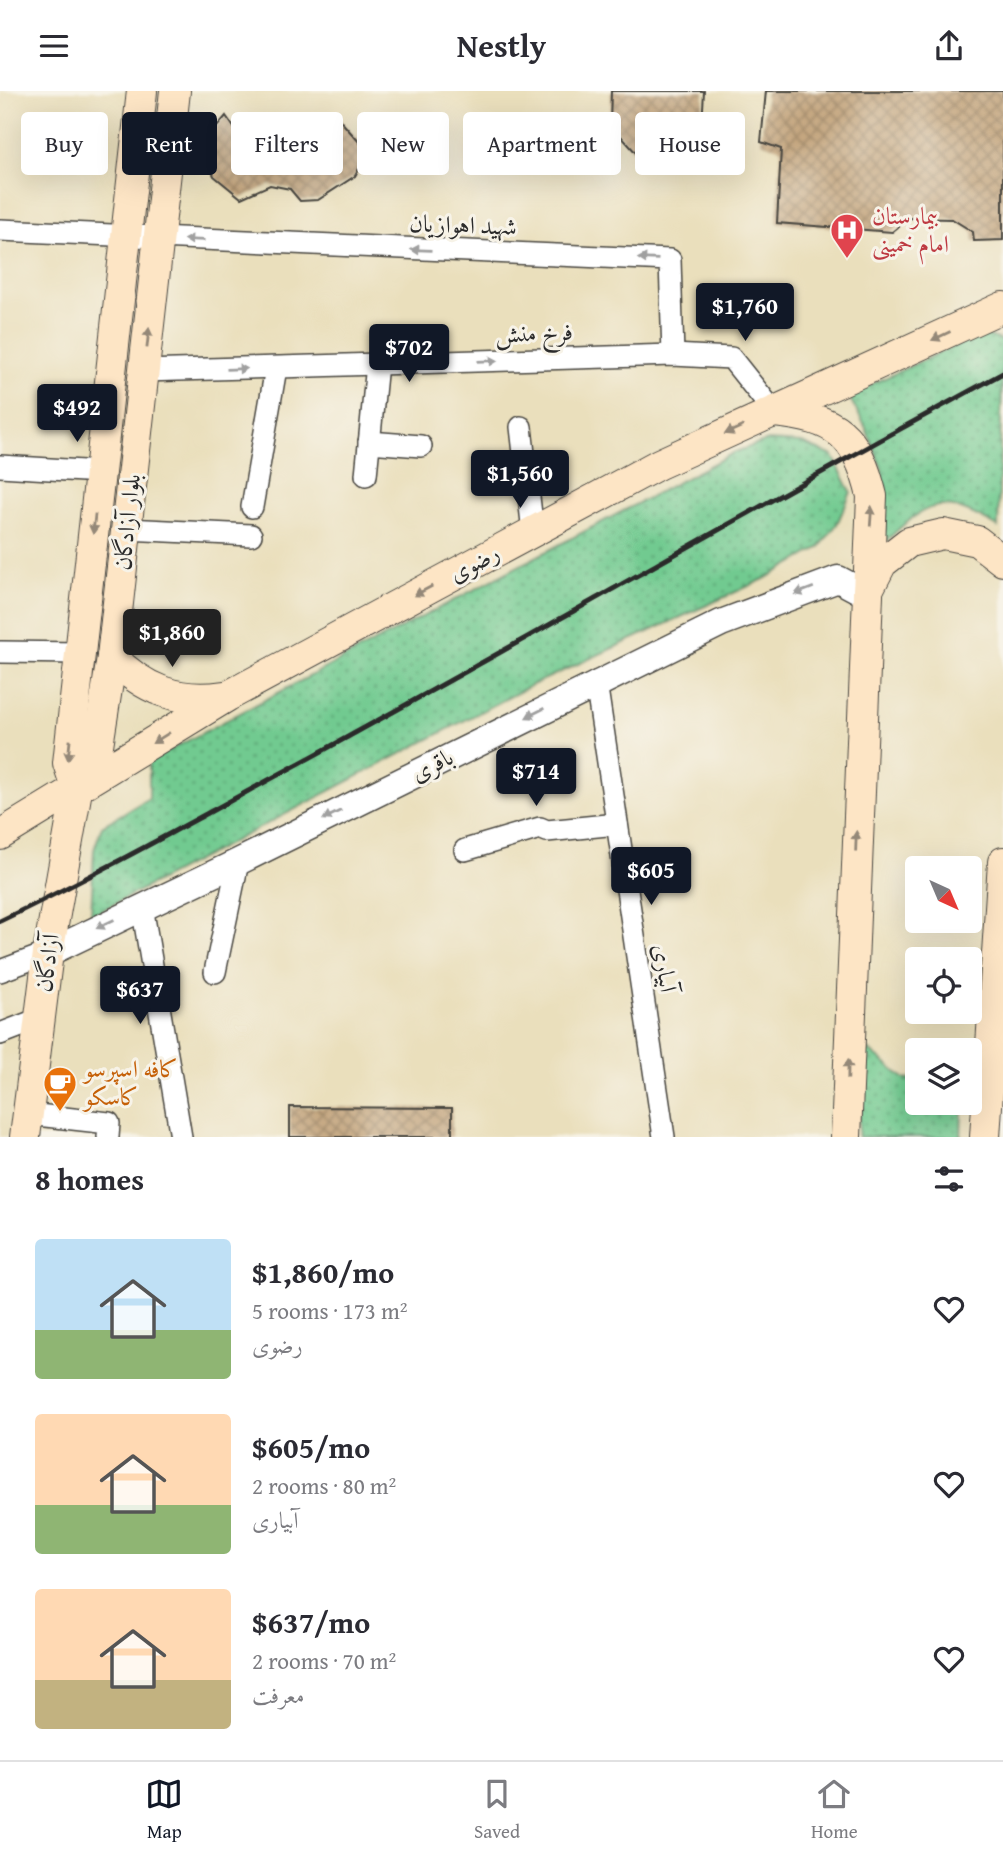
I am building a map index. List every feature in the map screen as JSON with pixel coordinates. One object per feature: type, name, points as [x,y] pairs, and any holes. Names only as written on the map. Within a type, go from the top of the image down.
[{"type":"main road","name":"بلوار آزادگان","points":[[78,790],[68,763],[142,91]]},
{"type":"main road","name":"بلوار آزادگان","points":[[78,790],[96,758],[112,657],[175,91]]},
{"type":"main road","name":"رضوی","points":[[0,835],[78,790],[228,696],[659,464],[1003,307]]},
{"type":"main road","points":[[774,412],[810,415],[842,432],[863,461],[872,496],[846,1137]]},
{"type":"main road","points":[[866,594],[882,563],[909,542],[943,534],[977,541],[1003,561]]},
{"type":"main road","points":[[112,657],[130,675],[164,693],[202,699],[228,696]]},
{"type":"main road","name":"آزادگان","points":[[26,1125],[48,953],[78,790]]},
{"type":"main road","points":[[985,1137],[1003,873]]},
{"type":"street","points":[[0,230],[159,239]]},
{"type":"street","name":"شهید اهوازیان","points":[[159,239],[670,260],[673,355]]},
{"type":"street","name":"فرخ منش","points":[[144,372],[673,355],[731,358],[774,412]]},
{"type":"street","points":[[366,475],[377,364]]},
{"type":"street","points":[[253,507],[276,367]]},
{"type":"street","points":[[522,428],[533,532]]},
{"type":"street","points":[[369,442],[421,446]]},
{"type":"street","points":[[0,466],[100,471]]},
{"type":"street","points":[[126,529],[251,535]]},
{"type":"street","name":"باقری","points":[[0,971],[48,953],[238,862],[721,623],[838,579],[866,594]]},
{"type":"street","points":[[0,652],[80,653]]},
{"type":"street","name":"آبیاری","points":[[596,683],[664,1137]]},
{"type":"street","points":[[465,851],[540,828],[547,831],[617,824]]},
{"type":"street","points":[[215,972],[238,862]]},
{"type":"street","points":[[142,906],[181,1137]]},
{"type":"street","points":[[0,1034],[39,1019]]},
{"type":"street","points":[[26,1125],[109,1123],[108,1137]]},
{"type":"green space","points":[[982,333],[1003,341],[998,527],[961,509],[935,507],[910,519],[881,546],[882,469],[865,426],[848,395]]},
{"type":"green space","points":[[767,441],[802,443],[833,456],[851,492],[837,524],[819,548],[764,579],[532,685],[91,916],[94,850],[102,826],[149,798],[149,761],[735,452]]},
{"type":"green space","points":[[865,1047],[905,1079],[905,1115],[962,1115],[961,1137],[858,1137]]},
{"type":"building","points":[[611,91],[704,91],[703,112],[635,112],[635,152],[621,136],[621,112],[610,112]]},
{"type":"building","points":[[766,91],[1003,91],[1003,240],[974,241],[973,232],[952,219],[909,218],[892,232],[777,223],[781,149],[761,142]]},
{"type":"building","points":[[226,116],[231,123],[231,175],[343,175],[343,124],[357,140],[357,172],[318,200],[300,201],[290,189],[270,185],[241,198],[214,175],[217,175],[217,127]]},
{"type":"building","points":[[290,1107],[452,1108],[452,1137],[290,1137]]},
{"type":"railway","points":[[0,921],[113,864],[300,763],[1003,373]]},
{"type":"place","name":"بیمارستان امام خمینی","points":[[847,260]]},
{"type":"place","name":"کافه اسپرسو کاسکو","points":[[60,1113]]}]
